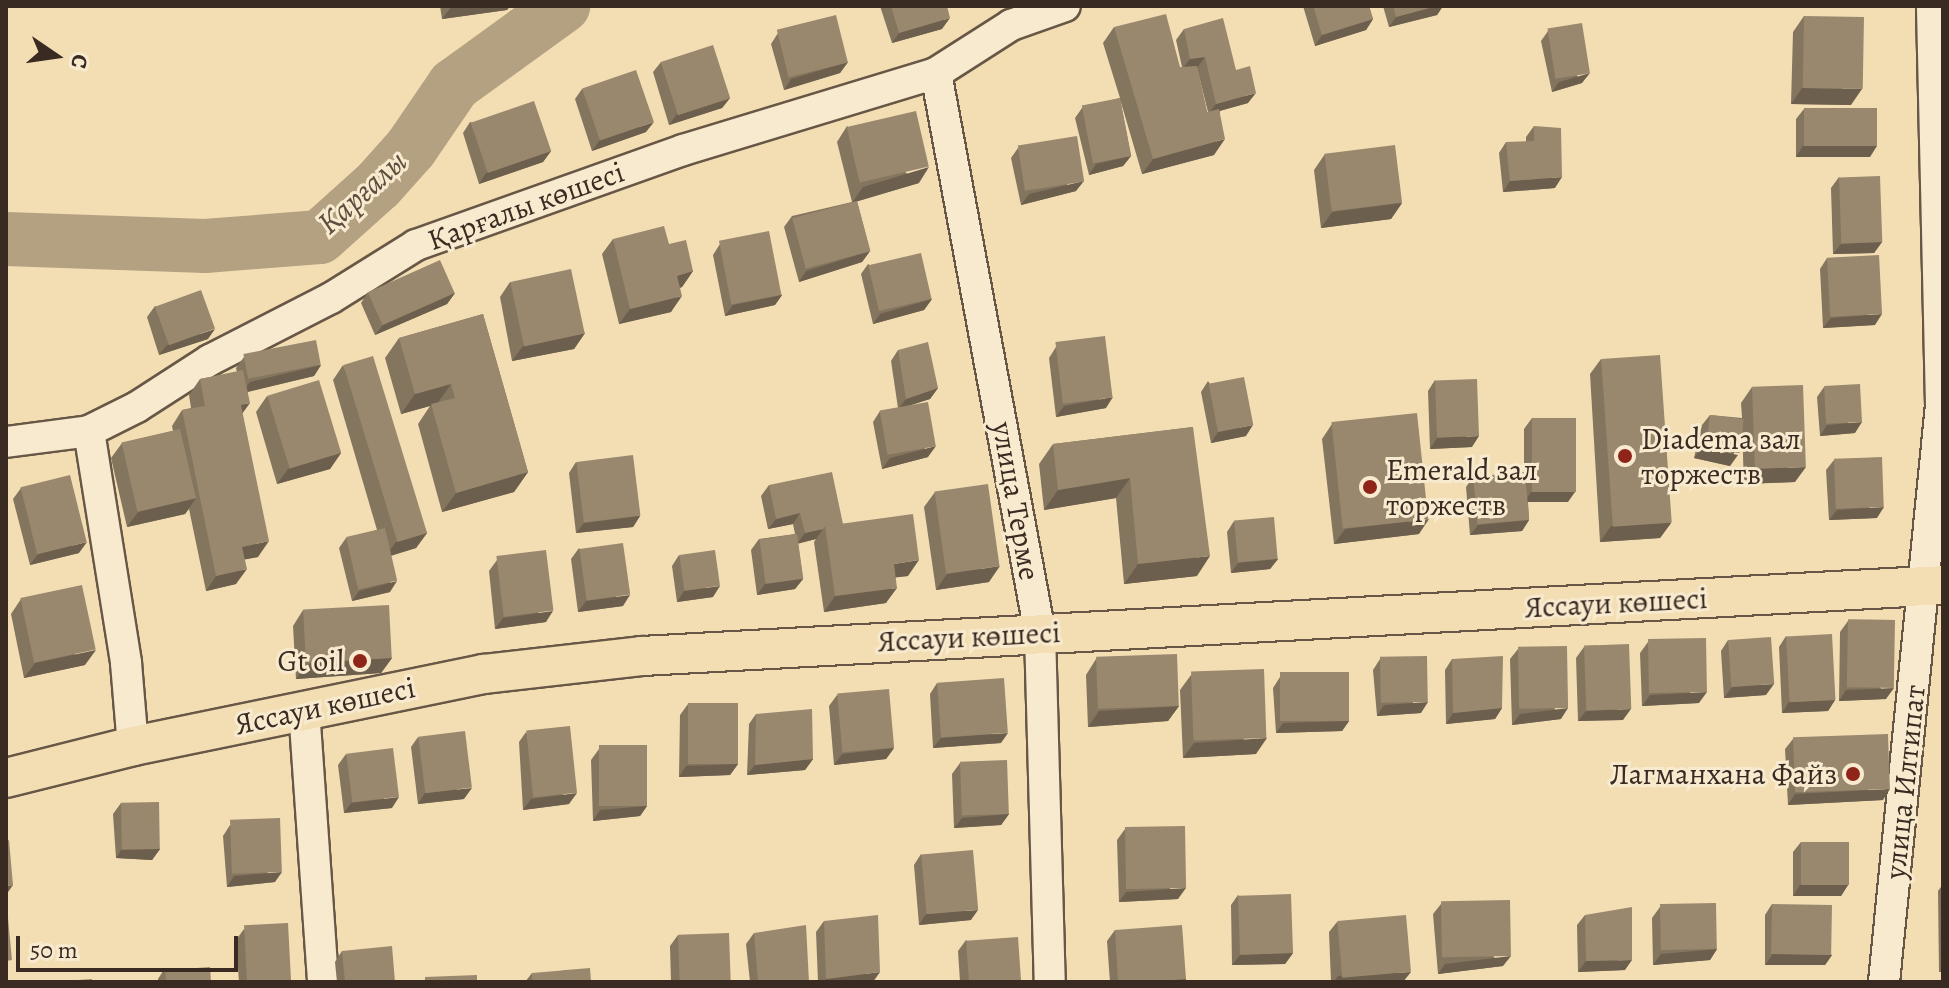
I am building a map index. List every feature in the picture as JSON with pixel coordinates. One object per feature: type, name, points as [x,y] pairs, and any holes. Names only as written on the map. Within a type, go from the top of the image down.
[{"type":"main road","name":"Яссауи көшесі","points":[[6,778],[133,746],[484,674],[642,656],[1934,586]]},
{"type":"street","name":"Қарғалы көшесі","points":[[6,442],[89,431],[137,407],[210,360],[331,298],[416,245],[683,150],[936,73],[1011,25],[1065,6]]},
{"type":"street","name":"улица Илтипат","points":[[1884,982],[1934,586],[1941,405],[1932,6]]},
{"type":"street","name":"улица Терме","points":[[936,73],[1040,633],[1050,982]]},
{"type":"street","points":[[89,431],[126,663],[133,746]]},
{"type":"street","points":[[304,709],[323,982]]},
{"type":"building","points":[[891,6],[947,6],[950,18],[899,33]]},
{"type":"building","points":[[1313,6],[1369,6],[1373,19],[1322,35]]},
{"type":"building","points":[[1393,6],[1437,6],[1396,17]]},
{"type":"building","points":[[1166,14],[1180,67],[1197,66],[1207,112],[1219,109],[1225,139],[1153,159],[1114,27]]},
{"type":"building","points":[[836,15],[848,63],[789,77],[777,30]]},
{"type":"building","points":[[1804,16],[1864,17],[1863,89],[1803,88]]},
{"type":"building","points":[[1223,18],[1236,70],[1250,66],[1256,93],[1216,104],[1205,57],[1190,59],[1184,29]]},
{"type":"building","points":[[1582,23],[1590,73],[1555,79],[1547,28]]},
{"type":"building","points":[[713,45],[730,98],[678,115],[661,62]]},
{"type":"building","points":[[636,70],[654,122],[600,141],[582,89]]},
{"type":"building","points":[[1120,98],[1131,156],[1093,163],[1082,105]]},
{"type":"building","points":[[534,101],[551,151],[488,173],[471,123]]},
{"type":"building","points":[[1804,108],[1877,108],[1877,146],[1804,146]]},
{"type":"building","points":[[916,111],[929,167],[860,183],[847,127]]},
{"type":"building","points":[[1534,126],[1561,128],[1562,177],[1510,181],[1506,142],[1534,141]]},
{"type":"building","points":[[1077,136],[1084,181],[1025,191],[1018,145]]},
{"type":"building","points":[[1395,145],[1402,203],[1332,211],[1325,154]]},
{"type":"building","points":[[1880,176],[1882,242],[1841,243],[1839,177]]},
{"type":"building","points":[[857,201],[870,251],[806,269],[792,218]]},
{"type":"building","points":[[664,226],[669,244],[686,240],[693,271],[677,276],[682,296],[630,309],[613,239]]},
{"type":"building","points":[[769,231],[781,295],[731,305],[719,241]]},
{"type":"building","points":[[921,253],[932,299],[879,311],[868,265]]},
{"type":"building","points":[[1879,255],[1882,314],[1830,317],[1827,258]]},
{"type":"building","points":[[440,260],[455,293],[382,325],[368,292]]},
{"type":"building","points":[[571,269],[585,334],[524,346],[510,282]]},
{"type":"building","points":[[201,290],[215,329],[169,345],[155,307]]},
{"type":"building","points":[[483,314],[528,472],[456,493],[431,404],[455,398],[451,384],[415,394],[399,338]]},
{"type":"building","points":[[1105,336],[1113,398],[1063,404],[1055,342]]},
{"type":"building","points":[[316,340],[321,365],[248,379],[243,354]]},
{"type":"building","points":[[928,342],[938,388],[906,399],[898,350]]},
{"type":"building","name":"Diadema зал торжеств","points":[[1660,355],[1672,523],[1613,527],[1601,359]]},
{"type":"building","points":[[373,356],[427,533],[397,542],[343,365]]},
{"type":"building","points":[[243,370],[250,403],[241,405],[269,541],[242,547],[247,569],[216,576],[182,410],[205,406],[200,379]]},
{"type":"building","points":[[1244,377],[1253,425],[1218,432],[1209,384]]},
{"type":"building","points":[[1477,379],[1479,436],[1437,437],[1435,380]]},
{"type":"building","points":[[319,380],[341,453],[290,468],[267,396]]},
{"type":"building","points":[[1860,384],[1862,422],[1826,424],[1824,386]]},
{"type":"building","points":[[1803,385],[1806,467],[1755,469],[1752,387]]},
{"type":"building","points":[[928,402],[936,446],[888,455],[880,411]]},
{"type":"building","name":"Emerald зал торжеств","points":[[1417,413],[1428,519],[1343,528],[1331,422]]},
{"type":"building","points":[[1710,415],[1744,419],[1740,453],[1706,449]]},
{"type":"building","points":[[1532,418],[1576,418],[1576,492],[1532,492]]},
{"type":"building","points":[[1193,427],[1210,556],[1138,564],[1130,478],[1058,490],[1053,444]]},
{"type":"building","points":[[180,429],[196,498],[138,512],[122,442]]},
{"type":"building","points":[[633,455],[640,516],[584,522],[576,462]]},
{"type":"building","points":[[1882,457],[1884,507],[1836,509],[1834,459]]},
{"type":"building","points":[[832,472],[843,524],[805,533],[800,513],[776,519],[769,485]]},
{"type":"building","points":[[1525,472],[1529,520],[1477,524],[1473,477]]},
{"type":"building","points":[[70,475],[87,542],[37,554],[21,487]]},
{"type":"building","points":[[988,484],[1000,566],[946,574],[935,492]]},
{"type":"building","points":[[913,514],[919,560],[894,564],[897,588],[835,596],[825,526]]},
{"type":"building","points":[[1274,517],[1278,559],[1238,562],[1234,520]]},
{"type":"building","points":[[385,528],[397,581],[358,590],[346,537]]},
{"type":"building","points":[[797,534],[803,579],[766,584],[759,539]]},
{"type":"building","points":[[623,543],[630,594],[587,601],[579,549]]},
{"type":"building","points":[[546,550],[553,611],[504,617],[496,556]]},
{"type":"building","points":[[715,550],[720,586],[684,591],[679,555]]},
{"type":"building","points":[[82,585],[96,650],[34,663],[20,598]]},
{"type":"building","points":[[389,605],[392,658],[306,662],[303,610]]},
{"type":"building","points":[[1848,619],[1895,620],[1894,688],[1847,687]]},
{"type":"building","points":[[1832,634],[1835,700],[1790,702],[1786,636]]},
{"type":"building","points":[[1771,637],[1774,684],[1731,687],[1728,640]]},
{"type":"building","points":[[1706,638],[1707,692],[1649,693],[1648,639]]},
{"type":"building","points":[[1629,644],[1631,709],[1586,711],[1584,646]]},
{"type":"building","points":[[1567,646],[1568,708],[1519,709],[1518,647]]},
{"type":"building","points":[[1177,654],[1179,706],[1098,709],[1096,657]]},
{"type":"building","points":[[1427,656],[1428,702],[1381,703],[1380,657]]},
{"type":"building","points":[[1503,656],[1502,708],[1453,713],[1452,659]]},
{"type":"building","points":[[1264,669],[1266,738],[1193,741],[1191,672]]},
{"type":"building","points":[[1280,672],[1349,672],[1349,721],[1280,721]]},
{"type":"building","points":[[1004,678],[1008,733],[941,738],[937,683]]},
{"type":"building","points":[[889,689],[894,748],[842,752],[837,694]]},
{"type":"building","points":[[688,703],[738,703],[738,764],[688,764]]},
{"type":"building","points":[[812,709],[813,759],[755,765],[756,714]]},
{"type":"building","points":[[570,726],[577,793],[533,797],[526,731]]},
{"type":"building","points":[[465,731],[472,788],[425,793],[418,737]]},
{"type":"building","points":[[1888,734],[1890,789],[1795,792],[1793,737]]},
{"type":"building","points":[[599,745],[647,745],[647,806],[599,806]]},
{"type":"building","points":[[393,748],[399,797],[352,802],[346,754]]},
{"type":"building","points":[[1007,760],[1009,814],[962,816],[960,762]]},
{"type":"building","points":[[159,802],[160,849],[122,850],[121,803]]},
{"type":"building","points":[[280,818],[282,872],[232,874],[230,820]]},
{"type":"building","points":[[1185,826],[1186,888],[1126,889],[1125,827]]},
{"type":"building","points":[[9,840],[13,885],[6,886],[6,841]]},
{"type":"building","points":[[1801,842],[1849,842],[1849,885],[1801,885]]},
{"type":"building","points":[[973,850],[978,910],[926,914],[921,855]]},
{"type":"building","points":[[1291,894],[1293,953],[1240,955],[1238,896]]},
{"type":"building","points":[[1510,900],[1511,956],[1442,957],[1441,901]]},
{"type":"building","points":[[1716,903],[1717,949],[1661,950],[1660,904]]},
{"type":"building","points":[[1772,904],[1832,905],[1831,955],[1771,954]]},
{"type":"building","points":[[1632,907],[1632,960],[1586,961],[1585,915]]},
{"type":"building","points":[[878,915],[880,972],[826,979],[824,921]]},
{"type":"building","points":[[1406,915],[1411,972],[1342,978],[1337,921]]},
{"type":"building","points":[[6,918],[12,960],[6,961]]},
{"type":"building","points":[[288,923],[291,982],[247,982],[244,925]]},
{"type":"building","points":[[806,925],[809,982],[758,982],[754,933]]},
{"type":"building","points":[[1182,925],[1186,979],[1118,982],[1115,930]]},
{"type":"building","points":[[729,933],[731,982],[680,982],[678,935]]},
{"type":"building","points":[[1018,937],[1021,982],[969,982],[966,941]]},
{"type":"building","points":[[392,946],[395,982],[345,982],[342,951]]},
{"type":"building","points":[[210,967],[211,982],[166,982],[165,970]]},
{"type":"building","points":[[590,968],[591,982],[532,982],[532,973]]},
{"type":"building","points":[[477,975],[477,982],[425,982],[425,977]]},
{"type":"building","points":[[92,979],[92,982],[50,982]]},
{"type":"waterway","name":"Қарғалы","points":[[6,239],[205,246],[320,237],[378,185],[411,148],[454,85],[563,6]]},
{"type":"place","name":"Diadema зал торжеств","points":[[1625,456]]},
{"type":"place","name":"Emerald зал торжеств","points":[[1370,487]]},
{"type":"place","name":"Gt oil","points":[[360,661]]},
{"type":"place","name":"Лагманхана Файз","points":[[1853,774]]}]
